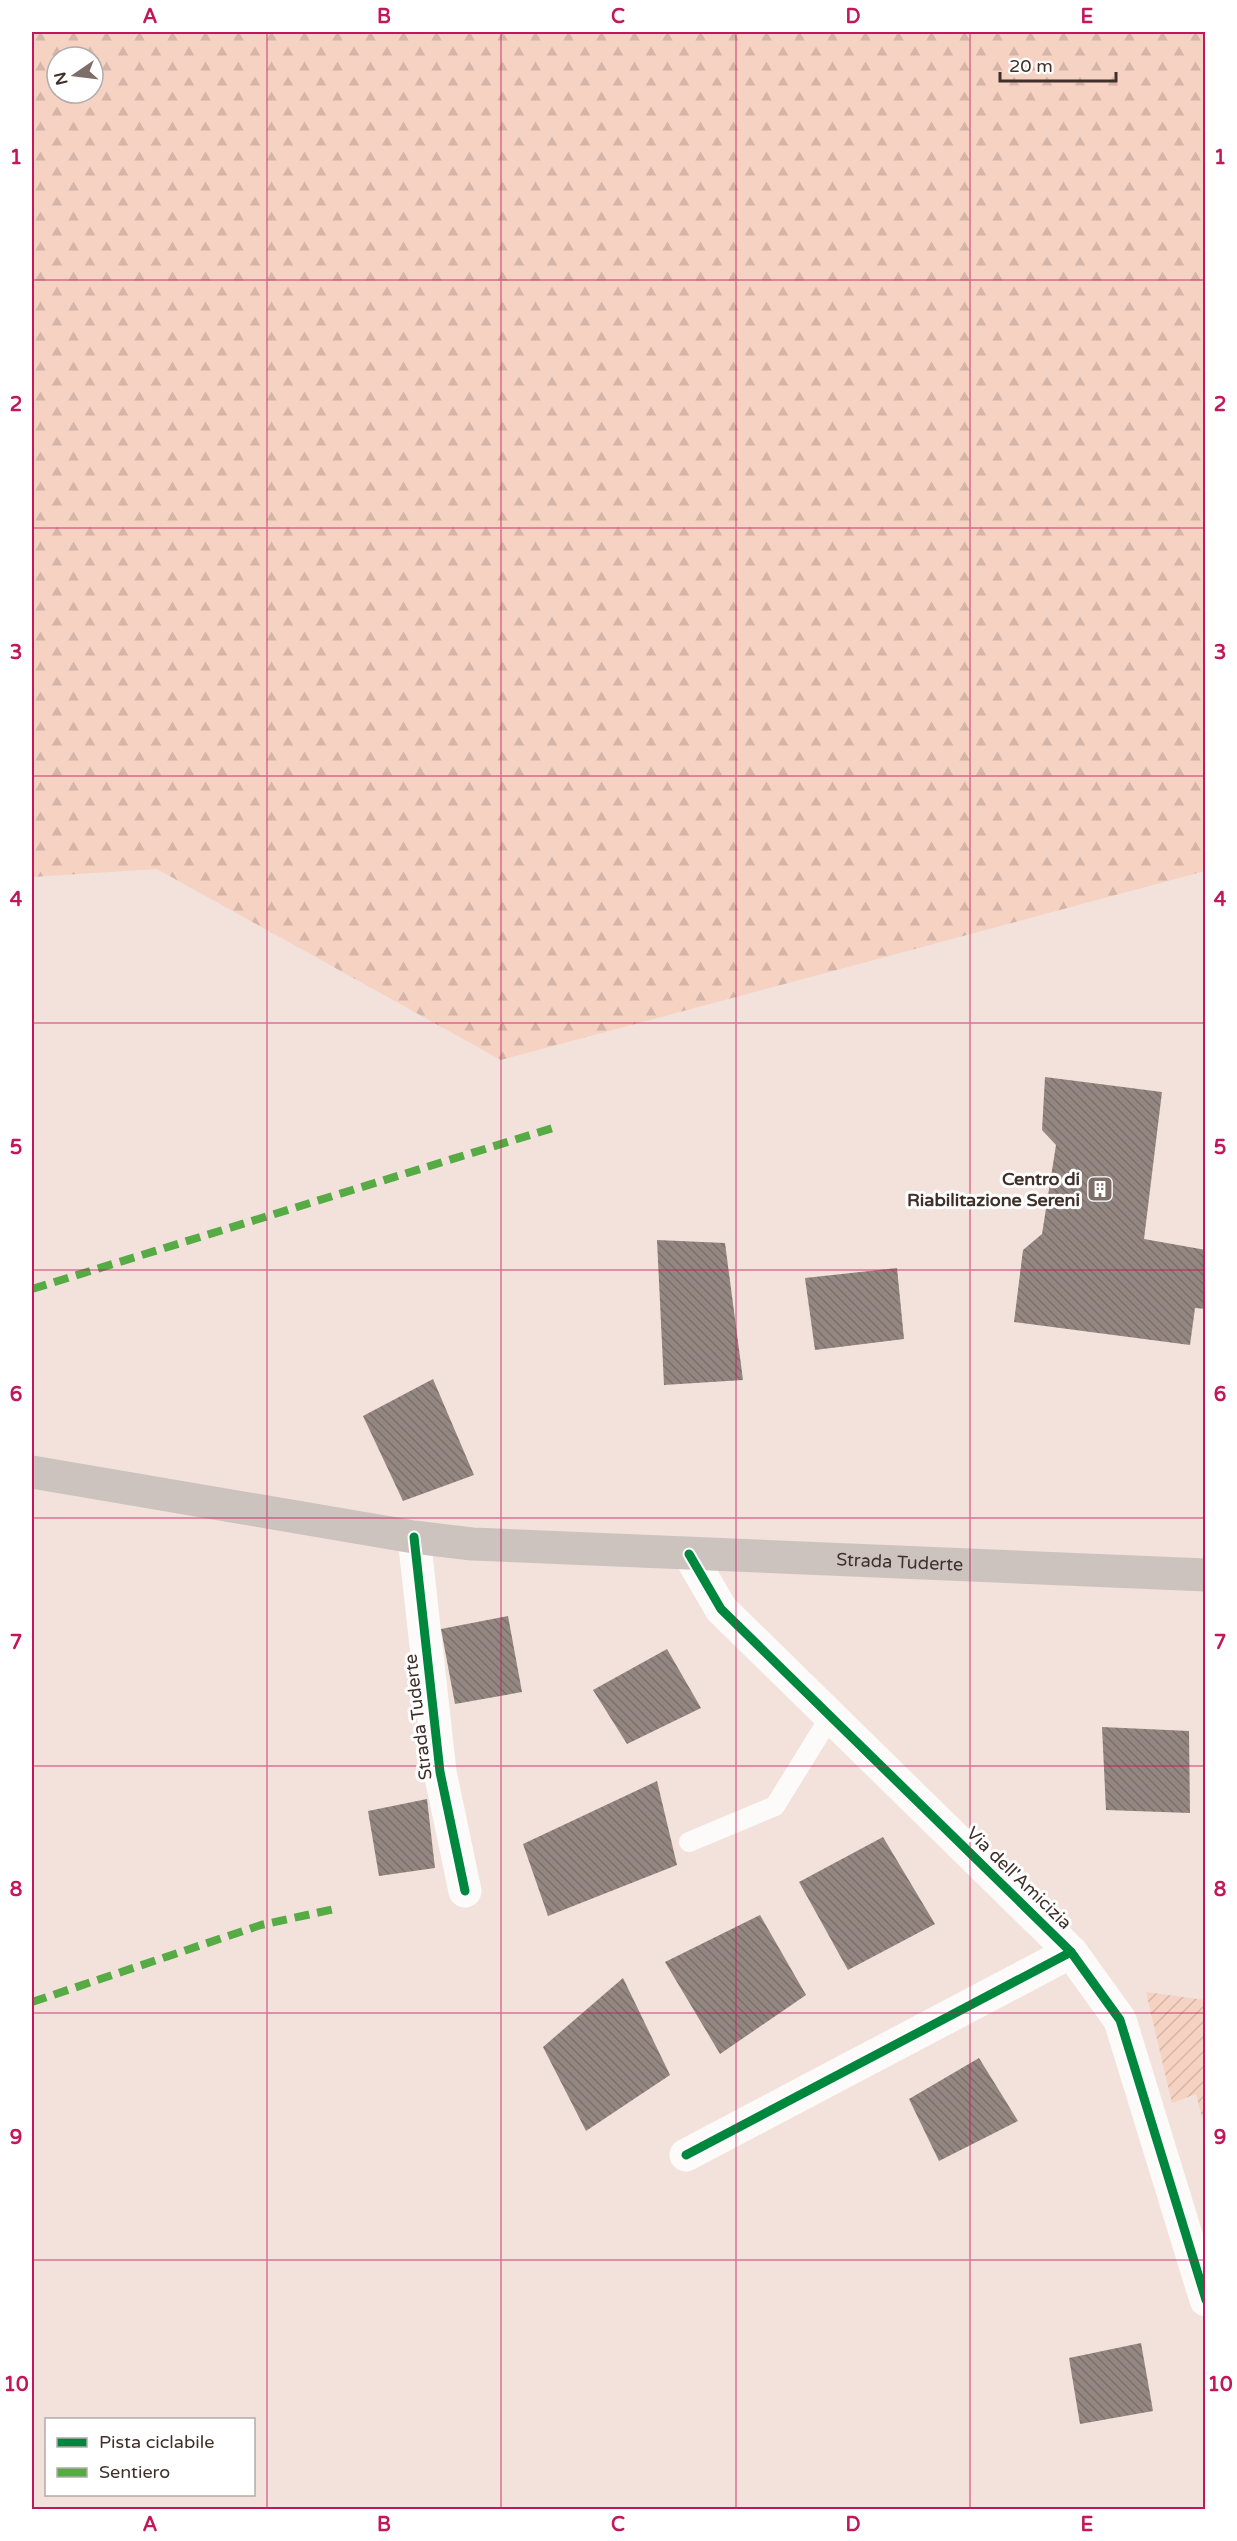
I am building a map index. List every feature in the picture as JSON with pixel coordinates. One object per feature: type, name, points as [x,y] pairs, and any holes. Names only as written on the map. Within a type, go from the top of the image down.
[{"type":"main road","name":"Strada Tuderte","points":[[32,1473],[414,1537],[472,1544],[1206,1575]]},
{"type":"street","name":"Strada Tuderte","points":[[414,1537],[440,1772],[465,1892]]},
{"type":"street","name":"Via dell'Amicizia","points":[[688,1554],[721,1609],[1071,1952],[1120,2020],[1206,2300]]},
{"type":"street","points":[[686,2155],[1071,1952]]},
{"type":"lane","points":[[689,1842],[775,1806],[830,1717]]},
{"type":"green space","points":[[32,32],[1205,32],[1205,871],[501,1060],[157,869],[32,877]]},
{"type":"green space","points":[[1146,1992],[1205,2000],[1205,2129],[1196,2094],[1172,2103]]},
{"type":"building","name":"Centro di Riabilitazione Sereni","points":[[1045,1077],[1162,1092],[1144,1239],[1206,1250],[1206,1309],[1195,1308],[1190,1345],[1014,1322],[1023,1250],[1042,1234],[1056,1145],[1042,1130]]},
{"type":"building","points":[[657,1240],[725,1243],[743,1380],[664,1385]]},
{"type":"building","points":[[897,1268],[904,1339],[815,1350],[805,1278]]},
{"type":"building","points":[[433,1379],[474,1475],[403,1501],[363,1416]]},
{"type":"building","points":[[508,1616],[522,1692],[455,1704],[441,1629]]},
{"type":"building","points":[[667,1649],[701,1708],[627,1744],[593,1690]]},
{"type":"building","points":[[1102,1727],[1189,1731],[1190,1813],[1106,1810]]},
{"type":"building","points":[[657,1781],[677,1865],[548,1916],[523,1844]]},
{"type":"building","points":[[427,1799],[435,1868],[379,1876],[368,1811]]},
{"type":"building","points":[[883,1837],[935,1924],[848,1970],[799,1882]]},
{"type":"building","points":[[760,1915],[806,1995],[720,2054],[665,1962]]},
{"type":"building","points":[[623,1978],[670,2075],[586,2131],[543,2047]]},
{"type":"building","points":[[979,2058],[1018,2121],[939,2161],[909,2099]]},
{"type":"building","points":[[1141,2343],[1153,2411],[1080,2424],[1069,2358]]},
{"type":"marked path","points":[[32,1289],[556,1127]]},
{"type":"marked path","points":[[32,2002],[261,1925],[339,1908]]},
{"type":"cycle path","points":[[414,1537],[440,1772],[465,1891]]},
{"type":"cycle path","points":[[689,1554],[721,1609],[1071,1952],[1120,2020],[1206,2300]]},
{"type":"cycle path","points":[[686,2155],[1071,1952]]},
{"type":"place","name":"Centro di Riabilitazione Sereni","points":[[1100,1189]]}]
